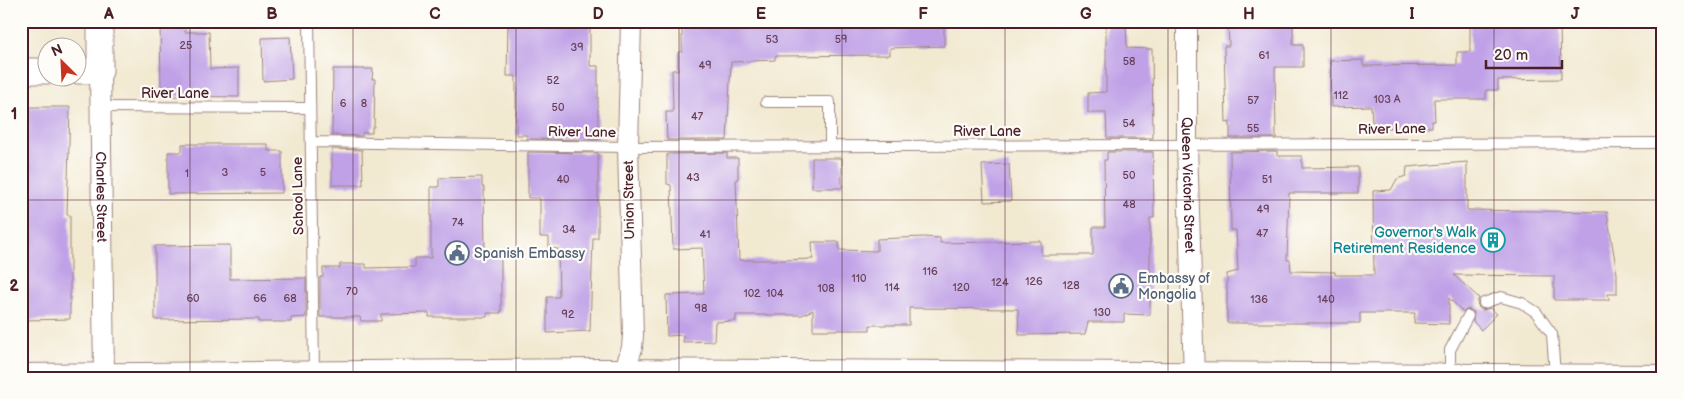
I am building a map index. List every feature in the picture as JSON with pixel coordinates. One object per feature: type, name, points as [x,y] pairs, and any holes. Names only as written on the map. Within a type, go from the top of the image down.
[{"type":"street","name":"Charles Street","points":[[100,21],[88,71],[100,106],[104,374]]},
{"type":"street","name":"Union Street","points":[[623,374],[632,348],[628,147],[631,21]]},
{"type":"street","name":"Queen Victoria Street","points":[[1187,21],[1187,144],[1194,375]]},
{"type":"street","points":[[21,71],[38,71]]},
{"type":"street","points":[[21,374],[314,370],[623,374],[1663,375]]},
{"type":"lane","name":"School Lane","points":[[309,21],[314,370]]},
{"type":"lane","points":[[766,102],[830,102],[830,146]]},
{"type":"lane","name":"River Lane","points":[[100,106],[309,108]]},
{"type":"lane","name":"River Lane","points":[[312,142],[628,147],[1663,143]]},
{"type":"lane","points":[[1484,303],[1501,297],[1522,303],[1536,312],[1552,334],[1555,375]]},
{"type":"lane","points":[[1450,374],[1450,350],[1468,316]]},
{"type":"building","points":[[160,21],[185,21],[185,32],[209,32],[210,69],[239,68],[239,97],[161,96]]},
{"type":"building","points":[[508,21],[590,21],[590,66],[598,66],[598,140],[527,139],[527,135],[516,135],[516,76],[507,76]]},
{"type":"building","points":[[682,21],[944,21],[944,46],[890,48],[890,55],[775,56],[775,60],[731,62],[727,140],[667,140],[666,112],[673,112],[672,70],[678,70],[678,52],[682,52]]},
{"type":"building","points":[[1106,21],[1126,21],[1127,48],[1152,49],[1153,138],[1107,138],[1106,113],[1088,113],[1088,93],[1106,92]]},
{"type":"building","points":[[1228,21],[1293,21],[1293,45],[1303,45],[1303,67],[1275,67],[1276,138],[1230,138],[1230,122],[1226,123],[1224,46],[1229,46]]},
{"type":"building","points":[[1470,21],[1560,21],[1561,79],[1498,80],[1498,90],[1486,90],[1486,99],[1434,99],[1435,121],[1432,121],[1432,127],[1374,128],[1371,106],[1331,107],[1330,61],[1363,60],[1363,66],[1457,65],[1457,52],[1470,52]]},
{"type":"building","points":[[290,37],[292,79],[263,81],[262,38]]},
{"type":"building","points":[[333,69],[373,69],[372,79],[375,79],[374,127],[372,127],[372,133],[362,133],[362,136],[332,135]]},
{"type":"building","points":[[21,107],[70,107],[67,215],[70,215],[70,319],[26,320],[26,318],[21,318]]},
{"type":"building","points":[[182,144],[268,144],[268,151],[282,151],[282,193],[168,194],[168,152],[182,152]]},
{"type":"building","points":[[332,149],[362,150],[363,185],[332,185]]},
{"type":"building","points":[[1277,151],[1277,156],[1302,156],[1302,168],[1358,167],[1358,193],[1289,193],[1287,260],[1290,260],[1291,271],[1335,272],[1335,275],[1374,275],[1373,191],[1391,190],[1397,179],[1406,176],[1407,167],[1467,162],[1467,210],[1607,212],[1617,274],[1617,294],[1608,294],[1609,300],[1554,300],[1554,276],[1454,275],[1479,298],[1477,302],[1479,308],[1483,310],[1490,308],[1497,314],[1481,330],[1473,321],[1474,312],[1468,309],[1463,312],[1449,298],[1449,324],[1414,323],[1415,313],[1360,313],[1360,323],[1227,323],[1227,274],[1238,271],[1236,230],[1231,230],[1230,152]]},
{"type":"building","points":[[528,152],[598,153],[598,238],[593,238],[590,331],[547,333],[547,297],[559,297],[558,249],[549,248],[549,237],[540,237],[540,198],[528,198]]},
{"type":"building","points":[[1107,152],[1153,152],[1154,218],[1150,218],[1150,315],[1124,314],[1124,322],[1088,322],[1085,334],[1019,335],[1018,309],[909,308],[909,325],[870,325],[870,330],[813,330],[813,310],[802,315],[736,315],[736,321],[715,322],[714,341],[683,342],[683,335],[667,336],[666,295],[704,294],[702,248],[673,249],[671,185],[667,184],[667,154],[727,153],[727,158],[738,158],[738,179],[736,179],[739,260],[783,260],[813,259],[812,242],[839,242],[839,250],[877,251],[877,239],[923,237],[940,238],[940,243],[1041,241],[1041,255],[1093,255],[1093,227],[1105,227],[1104,160],[1107,160]]},
{"type":"building","points":[[812,158],[842,158],[842,188],[812,188]]},
{"type":"building","points":[[1009,164],[1011,201],[984,202],[982,165]]},
{"type":"building","points":[[482,177],[482,187],[484,187],[485,257],[501,257],[501,313],[487,313],[487,317],[429,317],[429,313],[381,314],[381,321],[361,321],[360,317],[320,317],[320,277],[323,277],[323,268],[340,268],[340,264],[366,264],[366,268],[415,267],[415,258],[431,258],[431,187],[439,187],[439,178]]},
{"type":"building","points":[[230,245],[230,279],[306,278],[306,317],[291,318],[291,322],[259,322],[259,319],[155,320],[155,246]]},
{"type":"place","name":"Governor's Walk Retirement Residence","points":[[1493,240]]},
{"type":"place","name":"Spanish Embassy","points":[[457,253]]},
{"type":"place","name":"Embassy of Mongolia","points":[[1121,286]]}]
